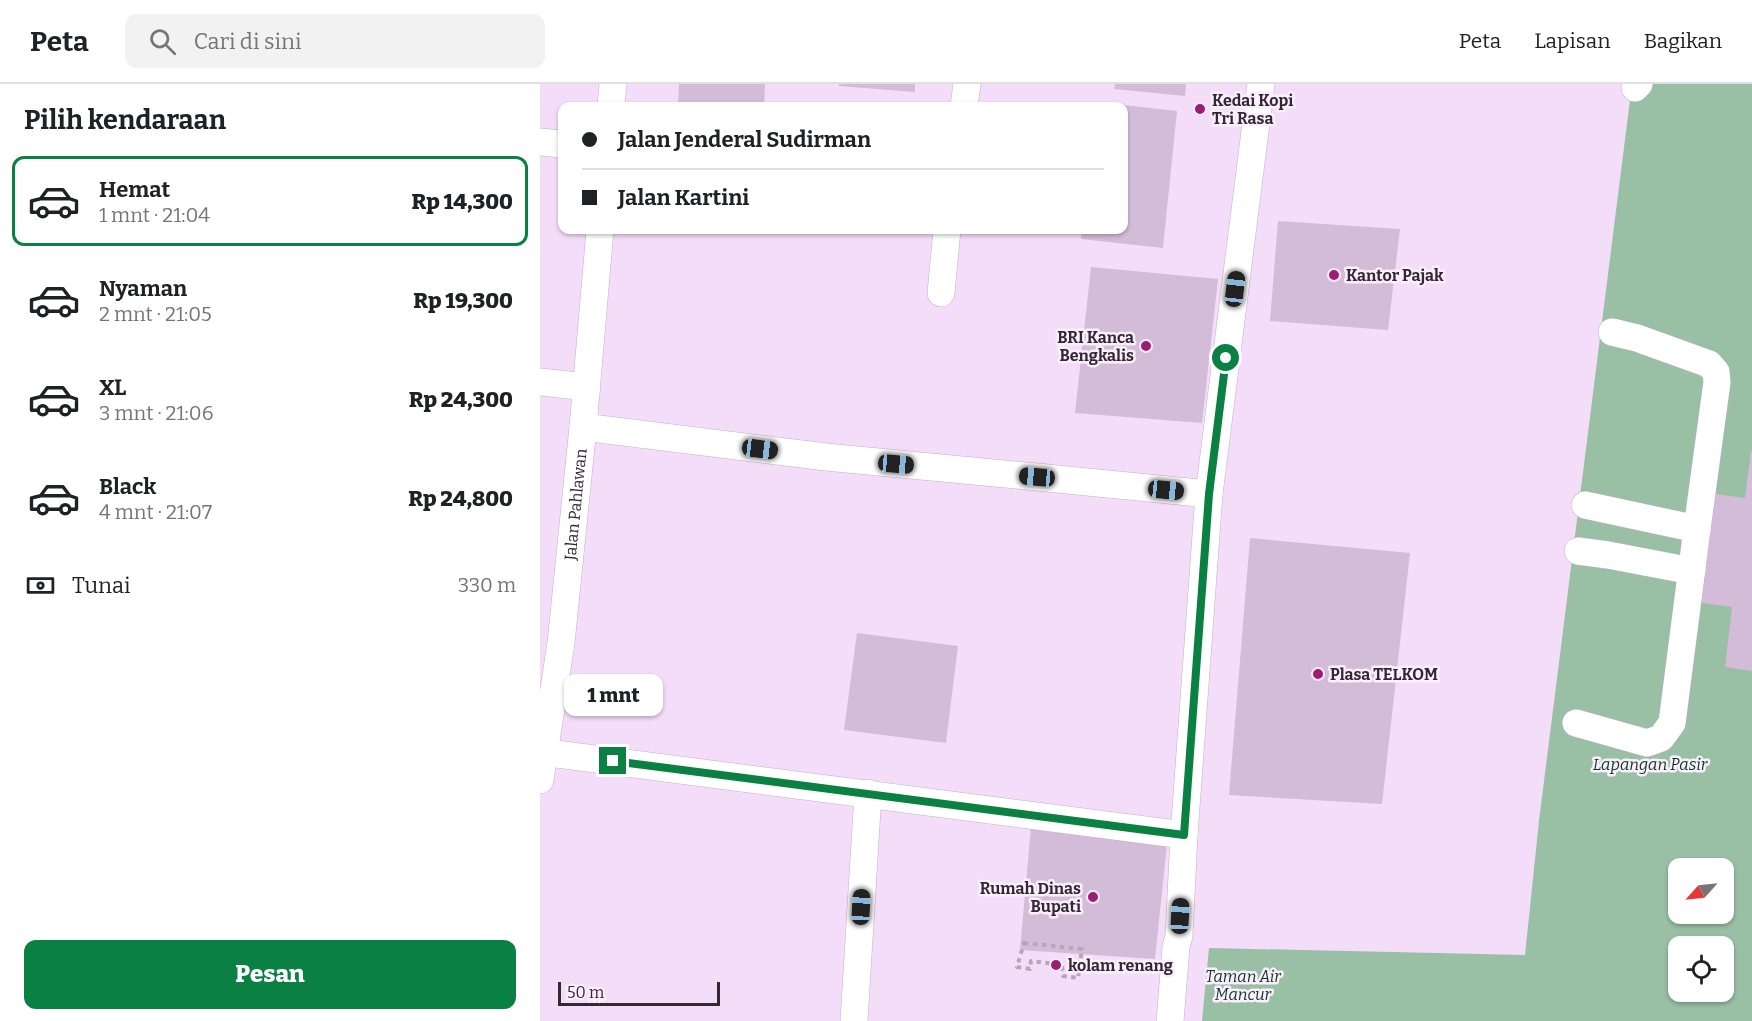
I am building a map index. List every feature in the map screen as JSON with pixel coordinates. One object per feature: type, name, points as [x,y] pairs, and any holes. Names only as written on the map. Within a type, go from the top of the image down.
[{"type":"street","points":[[611,102],[613,84]]},
{"type":"street","points":[[965,102],[967,84]]},
{"type":"street","points":[[1170,1021],[1176,947],[1179,936],[1184,835],[1209,494],[1261,84]]},
{"type":"street","points":[[540,142],[558,144]]},
{"type":"street","name":"Jalan Pahlawan","points":[[540,780],[542,752],[561,643],[600,234]]},
{"type":"street","points":[[941,293],[947,234]]},
{"type":"street","points":[[1576,723],[1647,743],[1661,738],[1672,723],[1717,382],[1716,372],[1709,364],[1637,338],[1612,332]]},
{"type":"street","points":[[540,382],[586,387]]},
{"type":"street","points":[[583,427],[826,458],[1209,494]]},
{"type":"street","points":[[1585,505],[1696,529]]},
{"type":"street","points":[[1578,552],[1608,555],[1692,571]]},
{"type":"street","points":[[542,752],[1184,835]]},
{"type":"street","points":[[854,1021],[868,793]]},
{"type":"path","points":[[1024,943],[1082,949],[1078,978],[1063,976],[1062,965],[1031,961],[1030,969],[1017,967],[1024,943]]},
{"type":"green space","name":"Lapangan Pasir","points":[[1632,84],[1752,84],[1752,1021],[1202,1021],[1209,948],[1525,955],[1539,821]]},
{"type":"building","points":[[679,84],[765,84],[764,102],[678,102]]},
{"type":"building","points":[[839,84],[915,84],[915,92],[839,86]]},
{"type":"building","points":[[1115,84],[1186,84],[1185,96],[1114,89]]},
{"type":"building","points":[[1128,105],[1177,111],[1163,248],[1081,239],[1082,234],[1128,234]]},
{"type":"building","name":"Kantor Pajak","points":[[1278,221],[1400,229],[1388,330],[1270,321]]},
{"type":"building","name":"BRI Kanca Bengkalis","points":[[1091,267],[1218,279],[1202,423],[1075,413]]},
{"type":"building","points":[[1751,451],[1752,671],[1725,667],[1732,607],[1695,602],[1708,493],[1745,498]]},
{"type":"building","name":"Plasa TELKOM","points":[[1250,538],[1410,553],[1382,804],[1229,795]]},
{"type":"building","points":[[857,633],[958,646],[946,743],[844,730]]},
{"type":"building","name":"Rumah Dinas Bupati","points":[[1031,827],[1167,844],[1155,959],[1020,950]]},
{"type":"place","name":"Kedai Kopi Tri Rasa","points":[[1200,109]]},
{"type":"place","name":"Kantor Pajak","points":[[1334,275]]},
{"type":"place","name":"BRI Kanca Bengkalis","points":[[1146,346]]},
{"type":"place","name":"Plasa TELKOM","points":[[1318,674]]},
{"type":"place","name":"Rumah Dinas Bupati","points":[[1093,897]]},
{"type":"place","name":"kolam renang","points":[[1056,965]]},
{"type":"route","points":[[613,761],[1184,835],[1209,494],[1226,358]]},
{"type":"park label","name":"Taman Air Mancur","points":[[1243,985]]}]
